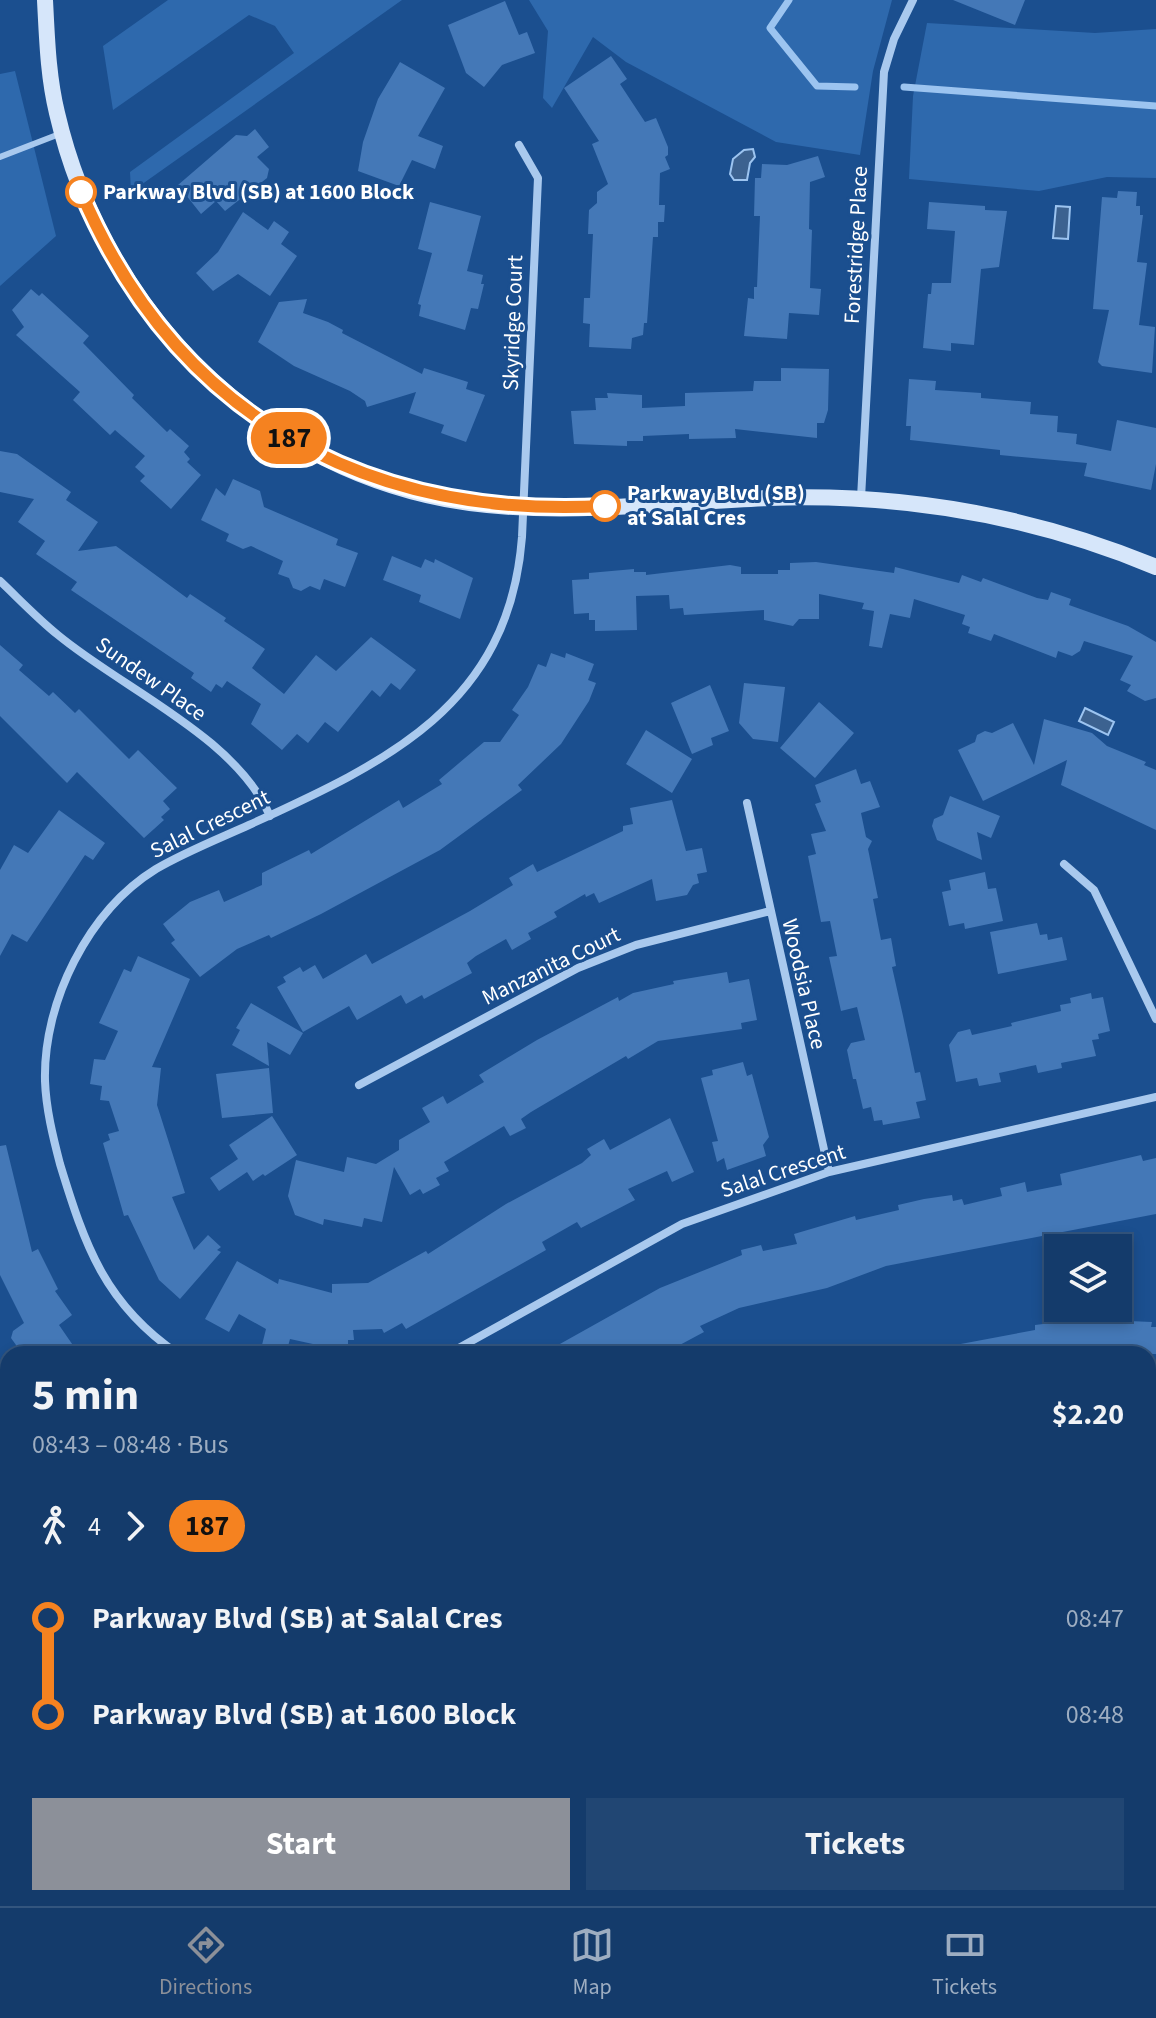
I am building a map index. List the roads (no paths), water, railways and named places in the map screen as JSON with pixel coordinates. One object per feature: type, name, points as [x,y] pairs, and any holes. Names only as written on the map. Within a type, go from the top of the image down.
[{"type":"street","points":[[45,0],[51,79],[62,133],[80,189],[114,262],[161,329],[221,390],[278,431],[365,475],[439,497],[523,508],[861,498],[926,504],[1022,521],[1086,540],[1156,567]]},
{"type":"street","name":"Forestridge Place","points":[[861,498],[884,72],[890,47],[913,0]]},
{"type":"street","name":"Skyridge Court","points":[[519,145],[538,178],[523,508]]},
{"type":"street","name":"Salal Crescent","points":[[167,1346],[121,1303],[103,1280],[81,1233],[46,1100],[48,1043],[59,996],[76,958],[124,895],[173,860],[270,816],[403,745],[466,691],[491,653],[509,611],[519,570],[523,508]]},
{"type":"street","name":"Sundew Place","points":[[0,581],[58,635],[226,757],[252,782],[270,816]]},
{"type":"street","name":"Woodsia Place","points":[[747,803],[829,1172]]},
{"type":"street","points":[[1064,864],[1094,890],[1156,1019]]},
{"type":"street","name":"Manzanita Court","points":[[359,1085],[592,962],[661,937],[770,911]]},
{"type":"street","name":"Salal Crescent","points":[[462,1346],[682,1224],[829,1172],[1156,1097]]},
{"type":"lane","points":[[0,157],[62,133]]},
{"type":"waterway","points":[[789,0],[770,28],[817,86],[855,87]]},
{"type":"waterway","points":[[904,87],[1156,106]]},
{"type":"place","name":"Parkway Blvd (SB) at 1600 Block","points":[[81,192]]},
{"type":"place","name":"Parkway Blvd (SB) at Salal Cres","points":[[605,506]]}]
